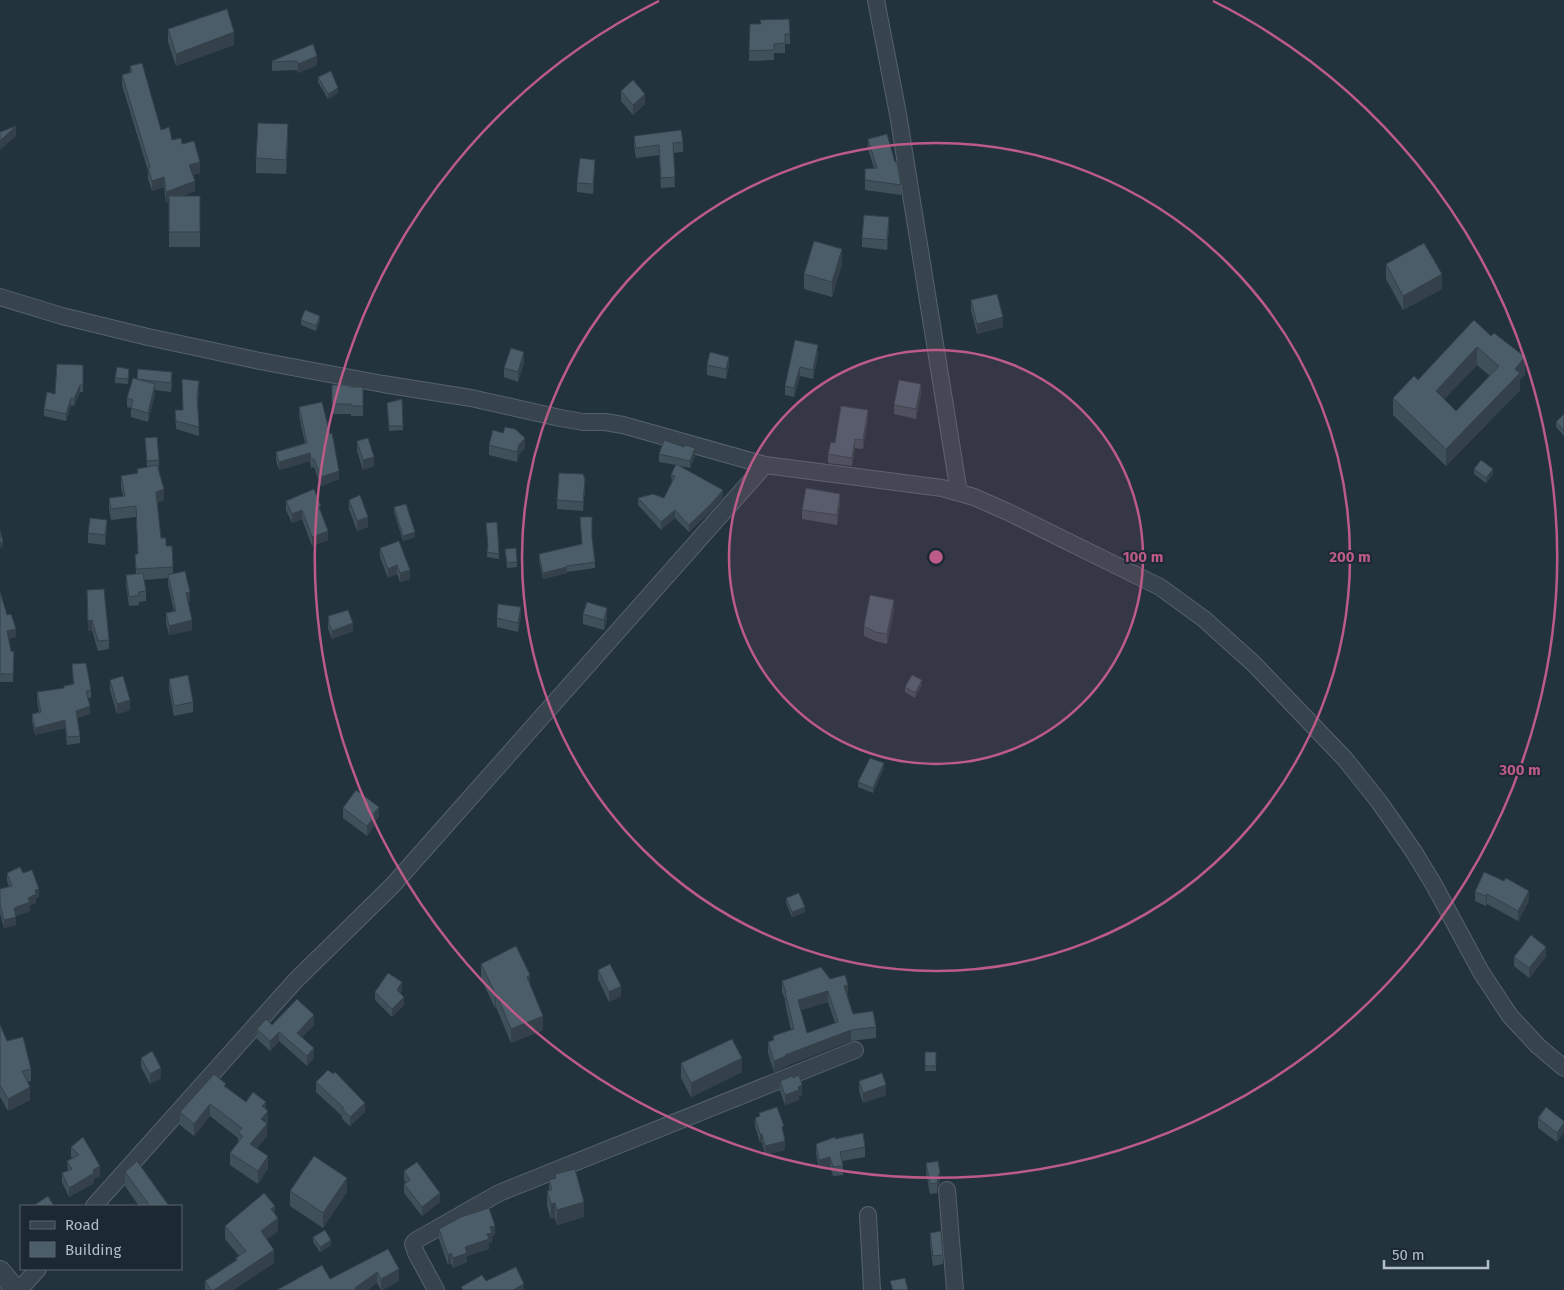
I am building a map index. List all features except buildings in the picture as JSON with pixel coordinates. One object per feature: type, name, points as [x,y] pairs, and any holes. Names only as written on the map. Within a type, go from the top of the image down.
[{"type":"street","points":[[876,0],[898,114],[958,493]]},
{"type":"street","points":[[0,297],[62,316],[255,360],[471,398],[583,422],[623,424],[765,465],[942,488],[974,497],[1008,512],[1160,587],[1204,619],[1254,664],[1345,759],[1380,803],[1434,885],[1465,944],[1496,996],[1522,1031],[1564,1068]]},
{"type":"street","points":[[95,1205],[296,980],[392,886],[765,465]]},
{"type":"street","points":[[436,1290],[413,1244],[448,1222],[499,1194],[856,1050]]},
{"type":"street","points":[[948,1190],[955,1290]]},
{"type":"street","points":[[868,1215],[872,1290]]},
{"type":"street","points":[[0,1272],[17,1290],[37,1270]]}]
